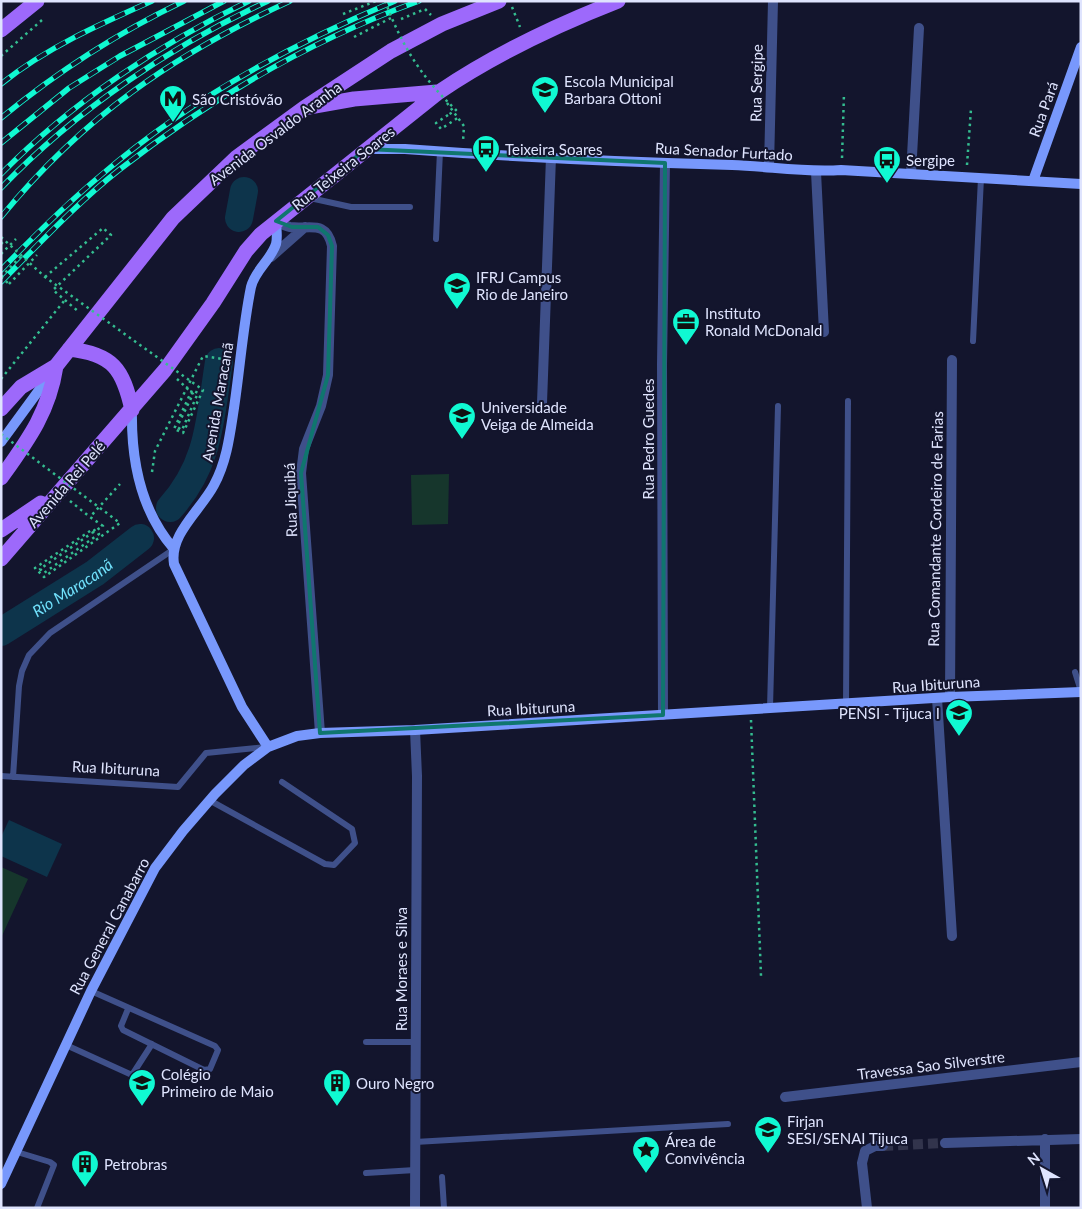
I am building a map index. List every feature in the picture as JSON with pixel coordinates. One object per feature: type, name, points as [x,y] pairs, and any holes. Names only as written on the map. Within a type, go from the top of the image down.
[{"type":"main road","points":[[1,30],[37,1]]},
{"type":"main road","name":"Avenida Osvaldo Aranha","points":[[56,366],[92,323],[151,244],[188,202],[237,157],[304,108],[391,51],[442,24],[499,1]]},
{"type":"main road","name":"Rua Teixeira Soares","points":[[132,410],[166,370],[213,303],[246,251],[276,221],[438,92],[469,72],[526,40],[618,1]]},
{"type":"main road","points":[[304,108],[354,99],[392,98],[438,92]]},
{"type":"main road","points":[[69,349],[97,354],[116,367],[126,383],[132,410]]},
{"type":"main road","points":[[1,409],[21,387],[56,366]]},
{"type":"main road","points":[[1,478],[29,439],[42,416],[51,393],[56,366]]},
{"type":"main road","name":"Avenida Rei Pelé","points":[[1,558],[132,410]]},
{"type":"main road","points":[[1,530],[58,492]]},
{"type":"street","name":"Rua Sergipe","points":[[769,166],[773,1]]},
{"type":"street","points":[[910,174],[919,28]]},
{"type":"street","name":"Rua Pará","points":[[1033,182],[1081,47]]},
{"type":"street","name":"Rua Senador Furtado","points":[[366,150],[384,148],[665,163],[769,166],[816,172],[842,170],[1081,184]]},
{"type":"street","points":[[542,403],[551,157]]},
{"type":"street","name":"Rua Pedro Guedes","points":[[663,715],[662,364],[665,163]]},
{"type":"street","points":[[816,172],[824,332]]},
{"type":"street","name":"Rua Jiquibá","points":[[276,221],[292,227],[318,227],[324,232],[332,246],[328,375],[321,406],[304,449],[301,473],[320,733]]},
{"type":"street","name":"Avenida Maracanã","points":[[174,548],[180,534],[207,498],[224,463],[230,437],[251,288],[257,273],[276,242],[276,221]]},
{"type":"street","points":[[264,262],[291,237],[307,226]]},
{"type":"street","name":"Rua Comandante Cordeiro de Farias","points":[[950,697],[952,360]]},
{"type":"street","points":[[1,442],[56,366]]},
{"type":"street","points":[[132,410],[133,458],[138,478],[155,523],[174,548],[174,564],[239,700],[268,747]]},
{"type":"street","name":"Rua Ibituruna","points":[[268,747],[297,736],[320,733],[415,730],[846,705],[950,697],[1081,691]]},
{"type":"street","points":[[937,698],[952,936]]},
{"type":"street","name":"Rua Moraes e Silva","points":[[415,730],[417,776],[415,1208]]},
{"type":"street","name":"Rua General Canabarro","points":[[1,1184],[90,991],[155,868],[209,800],[244,765],[268,747]]},
{"type":"street","name":"Travessa Sao Silverstre","points":[[785,1097],[1081,1062]]},
{"type":"street","points":[[1045,1139],[1045,1208]]},
{"type":"street","points":[[945,1143],[1081,1139]]},
{"type":"street","points":[[867,1208],[862,1163],[865,1151],[875,1146],[883,1146]]},
{"type":"lane","points":[[436,239],[440,151]]},
{"type":"lane","points":[[973,341],[981,178]]},
{"type":"lane","points":[[306,197],[351,207],[410,207]]},
{"type":"lane","points":[[846,705],[848,401]]},
{"type":"lane","points":[[770,708],[778,406]]},
{"type":"lane","name":"Avenida Maracanã","points":[[13,777],[19,686],[22,671],[29,655],[50,633],[174,548]]},
{"type":"lane","points":[[1075,672],[1081,691]]},
{"type":"lane","name":"Rua Ibituruna","points":[[1,776],[178,787],[206,753],[268,747]]},
{"type":"lane","points":[[209,800],[326,864],[334,865],[355,843],[352,829],[282,782]]},
{"type":"lane","points":[[90,991],[213,1044],[218,1050],[207,1070],[122,1028],[128,1008]]},
{"type":"lane","points":[[366,1042],[416,1042]]},
{"type":"lane","points":[[66,1045],[132,1075],[152,1044]]},
{"type":"lane","points":[[415,1142],[728,1124]]},
{"type":"lane","points":[[17,1152],[50,1162],[54,1165],[37,1208]]},
{"type":"lane","points":[[366,1173],[415,1170]]},
{"type":"lane","points":[[442,1177],[444,1208]]},
{"type":"path","points":[[343,14],[376,1]]},
{"type":"path","points":[[385,1],[419,70],[433,88],[456,110],[436,123],[441,130],[459,117],[464,126],[461,153]]},
{"type":"path","points":[[510,1],[526,40]]},
{"type":"path","points":[[401,20],[425,9]]},
{"type":"path","points":[[354,37],[392,18]]},
{"type":"path","points":[[1,56],[42,20]]},
{"type":"path","points":[[842,170],[844,93]]},
{"type":"path","points":[[966,177],[971,109]]},
{"type":"path","points":[[44,277],[103,228],[110,236],[53,290],[92,323]]},
{"type":"path","points":[[1,237],[44,277],[203,390],[183,433],[174,429],[192,390],[198,393],[182,430],[177,427],[192,394],[187,388],[166,370]]},
{"type":"path","points":[[1,254],[16,239]]},
{"type":"path","points":[[1,244],[5,240]]},
{"type":"path","points":[[22,255],[1,277],[9,284],[37,255]]},
{"type":"path","points":[[1,379],[64,301]]},
{"type":"path","points":[[152,472],[155,451],[203,356],[232,360]]},
{"type":"path","points":[[1,434],[120,523],[44,577],[35,568],[93,529],[99,534],[44,573],[40,569],[92,534],[103,526],[58,492]]},
{"type":"path","points":[[90,517],[120,484]]},
{"type":"path","points":[[750,710],[761,976]]},
{"type":"highlighted area","points":[[366,149],[665,163],[663,715],[320,733],[301,473],[328,375],[332,246],[328,235],[318,227],[292,227],[276,221]]},
{"type":"green space","points":[[449,474],[448,524],[412,525],[411,475]]},
{"type":"green space","points":[[1,867],[28,879],[1,938]]},
{"type":"water","points":[[9,820],[62,844],[47,877],[1,856],[1,837]]},
{"type":"waterway","name":"Rio Maracanã","points":[[239,218],[244,191]]},
{"type":"waterway","name":"Rio Maracanã","points":[[170,508],[183,491],[201,457],[210,421],[219,362]]},
{"type":"waterway","name":"Rio Maracanã","points":[[1,632],[95,573],[140,538]]},
{"type":"tunnel","points":[[883,1146],[945,1143]]},
{"type":"railway","points":[[1,84],[55,48],[152,1]]},
{"type":"railway","points":[[1,118],[89,54],[136,26],[184,1]]},
{"type":"railway","points":[[1,143],[69,88],[120,56],[224,1]]},
{"type":"railway","points":[[1,174],[28,148],[86,99],[182,36],[249,1]]},
{"type":"railway","points":[[1,188],[61,132],[126,82],[196,38],[268,1]]},
{"type":"railway","points":[[1,217],[32,181],[64,149],[132,92],[207,43],[290,1]]},
{"type":"railway","points":[[1,270],[87,187],[168,123],[240,77],[278,56],[316,36],[395,1]]},
{"type":"railway","points":[[1,282],[88,196],[119,170],[189,119],[225,96],[301,53],[339,34],[419,1]]},
{"type":"place","name":"Escola Municipal Barbara Ottoni","points":[[545,114]]},
{"type":"place","name":"São Cristóvão","points":[[173,123]]},
{"type":"place","name":"Teixeira Soares","points":[[486,173]]},
{"type":"place","name":"Sergipe","points":[[887,184]]},
{"type":"place","name":"IFRJ Campus Rio de Janeiro","points":[[457,310]]},
{"type":"place","name":"Instituto Ronald McDonald","points":[[686,346]]},
{"type":"place","name":"Universidade Veiga de Almeida","points":[[462,440]]},
{"type":"place","name":"PENSI - Tijuca I","points":[[959,737]]},
{"type":"place","name":"Colégio Primeiro de Maio","points":[[142,1107]]},
{"type":"place","name":"Ouro Negro","points":[[337,1107]]},
{"type":"place","name":"Firjan SESI/SENAI Tijuca","points":[[768,1154]]},
{"type":"place","name":"Área de Convivência","points":[[646,1174]]},
{"type":"place","name":"Petrobras","points":[[85,1188]]}]
